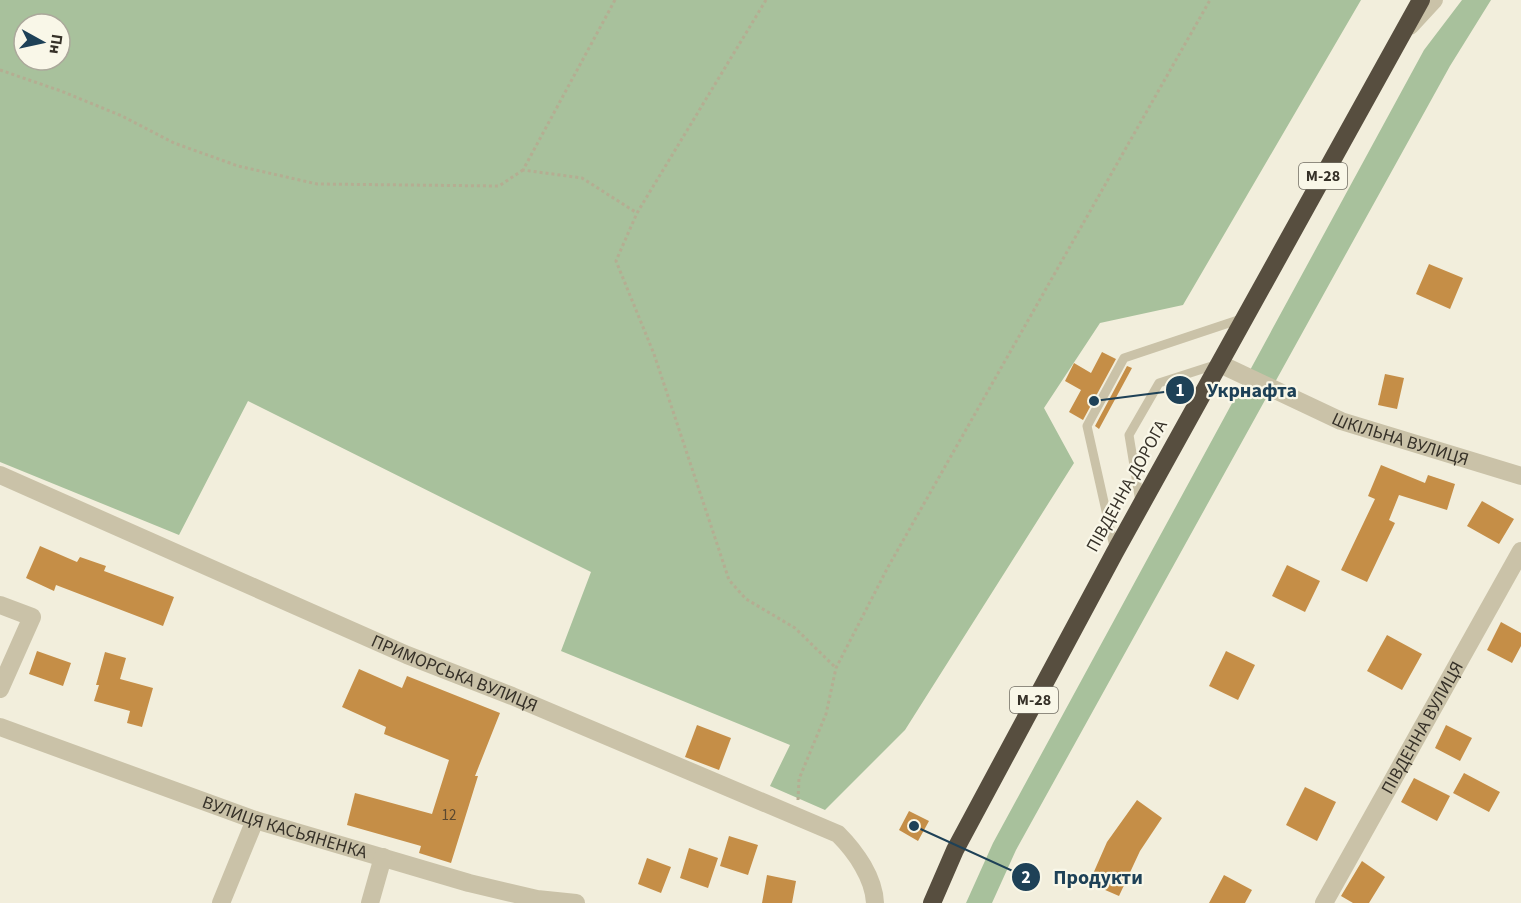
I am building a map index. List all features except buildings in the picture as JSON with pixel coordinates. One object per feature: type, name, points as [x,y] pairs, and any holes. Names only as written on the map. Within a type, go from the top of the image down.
[{"type":"highway","name":"ПІВДЕННА ДОРОГА","points":[[932,903],[955,850],[1115,552],[1421,0]]},
{"type":"street","points":[[1402,33],[1434,0]]},
{"type":"street","name":"ШКІЛЬНА ВУЛИЦЯ","points":[[1220,364],[1341,421],[1521,476]]},
{"type":"street","name":"ПРИМОРСЬКА ВУЛИЦЯ","points":[[0,475],[397,651],[512,696],[838,834],[849,846],[867,875],[875,893],[875,903]]},
{"type":"street","name":"ПІВДЕННА ВУЛИЦЯ","points":[[1324,903],[1521,551]]},
{"type":"street","points":[[0,605],[32,617],[0,689]]},
{"type":"street","name":"ВУЛИЦЯ КАСЬЯНЕНКА","points":[[0,727],[255,820],[469,884],[537,899],[576,903]]},
{"type":"street","points":[[221,903],[255,820]]},
{"type":"street","points":[[370,903],[383,857]]},
{"type":"lane","points":[[1115,552],[1087,426],[1124,358],[1244,319]]},
{"type":"lane","points":[[1140,506],[1129,435],[1159,383],[1220,364]]},
{"type":"path","points":[[0,70],[81,99],[174,143],[238,166],[316,184],[499,186],[523,170],[615,0]]},
{"type":"path","points":[[766,0],[637,213],[616,261],[654,354],[729,580],[746,599],[795,628],[836,668]]},
{"type":"path","points":[[796,817],[799,779],[826,714],[836,668],[888,567],[1210,0]]},
{"type":"path","points":[[523,170],[582,178],[637,213]]},
{"type":"green space","points":[[0,0],[1361,0],[1183,305],[1100,323],[1044,408],[1074,463],[905,730],[825,810],[770,786],[790,745],[561,651],[591,572],[248,401],[179,535],[0,462]]},
{"type":"green space","points":[[1462,0],[1491,0],[1450,66],[1016,850],[992,903],[966,903],[993,843],[1424,50]]},
{"type":"place","name":"Укрнафта","points":[[1094,401]]},
{"type":"place","name":"Продукти","points":[[914,826]]}]
